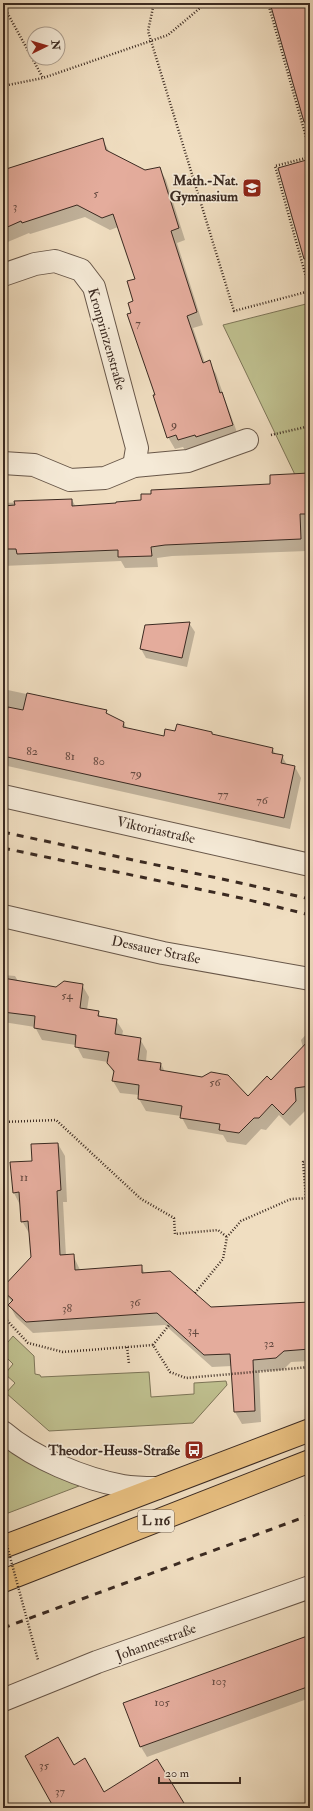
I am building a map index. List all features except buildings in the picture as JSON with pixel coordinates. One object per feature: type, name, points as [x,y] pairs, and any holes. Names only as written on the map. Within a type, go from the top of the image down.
[{"type":"main road","name":"L 116","points":[[3,1547],[310,1430]]},
{"type":"main road","name":"L 116","points":[[3,1581],[310,1462]]},
{"type":"street","name":"Kronprinzenstraße","points":[[3,275],[35,264],[55,261],[81,270],[94,287],[137,448],[134,466]]},
{"type":"street","points":[[3,463],[34,465],[70,480],[105,478],[134,466],[188,461],[247,440]]},
{"type":"street","name":"Viktoriastraße","points":[[3,796],[310,865]]},
{"type":"street","name":"Dessauer Straße","points":[[3,916],[163,953],[310,979]]},
{"type":"street","points":[[3,1432],[38,1455],[88,1478],[124,1486],[157,1488]]},
{"type":"street","name":"Johannesstraße","points":[[3,1700],[97,1662],[310,1588]]},
{"type":"path","points":[[154,3],[148,31],[234,311],[310,291],[275,166],[310,157]]},
{"type":"path","points":[[3,86],[43,78],[168,35],[206,3]]},
{"type":"path","points":[[268,3],[310,151]]},
{"type":"path","points":[[3,6],[43,78]]},
{"type":"path","points":[[247,440],[310,426]]},
{"type":"path","points":[[3,1122],[56,1120],[141,1199],[174,1218],[175,1234],[218,1230],[227,1237]]},
{"type":"path","points":[[306,1198],[304,1162],[310,1161]]},
{"type":"path","points":[[195,1293],[223,1259],[227,1237],[241,1221],[291,1199],[310,1198]]},
{"type":"path","points":[[3,1316],[28,1342],[62,1352],[153,1345],[170,1324]]},
{"type":"path","points":[[153,1345],[170,1372],[186,1378],[310,1366]]},
{"type":"path","points":[[128,1347],[129,1364]]},
{"type":"path","points":[[3,1531],[38,1660]]},
{"type":"green space","points":[[310,303],[310,532],[298,481],[223,325]]},
{"type":"green space","points":[[13,1336],[34,1356],[35,1374],[40,1375],[41,1377],[149,1372],[151,1397],[194,1394],[194,1383],[226,1381],[227,1385],[193,1423],[49,1431],[6,1393],[15,1383],[5,1374],[13,1364],[3,1354],[3,1348]]},
{"type":"green space","points":[[3,1444],[7,1446],[79,1486],[3,1515]]},
{"type":"railway","points":[[3,832],[310,899]]},
{"type":"railway","points":[[3,848],[241,898],[310,915]]},
{"type":"railway","points":[[3,1628],[310,1515]]},
{"type":"place","name":"Math.-Nat. Gymnasium","points":[[252,188]]},
{"type":"place","name":"Theodor-Heuss-Straße","points":[[194,1450]]}]
